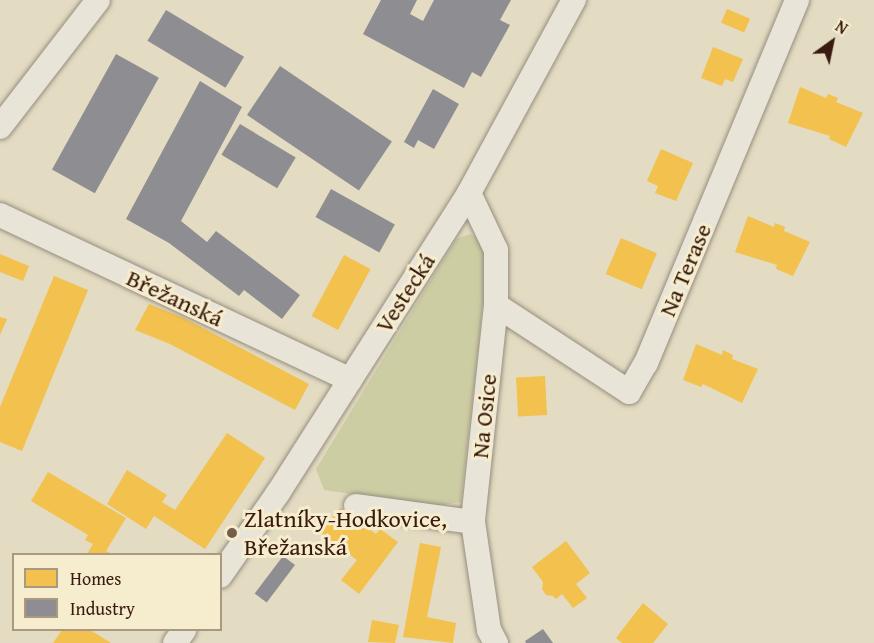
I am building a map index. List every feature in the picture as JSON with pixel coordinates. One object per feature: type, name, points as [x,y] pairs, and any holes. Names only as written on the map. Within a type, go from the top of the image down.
[{"type":"street","points":[[0,127],[98,0]]},
{"type":"street","name":"Vestecká","points":[[222,573],[350,380],[469,194],[574,0]]},
{"type":"street","name":"Na Terase","points":[[496,305],[629,392],[646,363],[797,0]]},
{"type":"street","name":"Na Osice","points":[[469,194],[496,250],[496,305],[473,522],[489,630],[496,643]]},
{"type":"street","name":"Břežanská","points":[[0,215],[350,380]]},
{"type":"street","points":[[356,506],[473,522]]},
{"type":"street","points":[[174,643],[183,631]]},
{"type":"green space","points":[[470,234],[481,240],[488,259],[461,502],[435,506],[324,490],[316,469],[456,239]]},
{"type":"building: Homes","points":[[727,9],[750,19],[744,33],[721,23]]},
{"type":"building: Homes","points":[[713,47],[743,59],[733,82],[725,79],[722,86],[701,78]]},
{"type":"building: Homes","points":[[800,87],[826,98],[828,94],[838,98],[836,102],[863,113],[846,147],[829,139],[830,136],[788,123]]},
{"type":"building: Homes","points":[[661,149],[693,163],[676,201],[655,193],[658,186],[647,181]]},
{"type":"building: Homes","points":[[748,216],[774,227],[775,223],[785,227],[784,231],[810,242],[793,276],[776,269],[777,265],[735,252]]},
{"type":"building: Homes","points":[[621,238],[657,253],[642,289],[606,274]]},
{"type":"building: Homes","points":[[0,254],[29,266],[23,281],[0,272]]},
{"type":"building: Homes","points":[[344,255],[370,269],[338,330],[312,316]]},
{"type":"building: Homes","points":[[54,276],[88,290],[22,451],[0,442],[0,407]]},
{"type":"building: Homes","points":[[149,304],[184,318],[309,384],[295,410],[170,344],[135,330]]},
{"type":"building: Homes","points":[[0,317],[7,319],[0,335]]},
{"type":"building: Homes","points":[[696,344],[722,355],[723,350],[733,355],[732,359],[758,369],[742,403],[703,384],[701,387],[683,380]]},
{"type":"building: Homes","points":[[545,376],[547,415],[518,416],[516,378]]},
{"type":"building: Homes","points":[[227,433],[265,458],[205,549],[154,516],[146,529],[107,504],[127,470],[167,495],[162,502],[175,510]]},
{"type":"building: Homes","points":[[48,472],[126,518],[106,551],[110,553],[88,553],[93,544],[85,540],[88,535],[31,501]]},
{"type":"building: Homes","points":[[340,508],[376,534],[380,529],[398,542],[359,594],[341,580],[357,560],[321,533]]},
{"type":"building: Homes","points":[[566,541],[590,573],[576,584],[587,598],[573,608],[562,594],[556,599],[546,595],[542,589],[543,582],[532,567]]},
{"type":"building: Homes","points":[[420,543],[441,547],[427,617],[456,623],[453,643],[403,637]]},
{"type":"building: Homes","points":[[643,603],[668,624],[653,643],[622,643],[616,638]]},
{"type":"building: Homes","points":[[372,620],[399,625],[395,643],[368,642]]},
{"type":"building: Homes","points":[[61,631],[92,631],[111,643],[53,643]]},
{"type":"building: Industry","points":[[381,0],[417,0],[410,14],[423,21],[434,0],[511,0],[500,20],[510,25],[481,77],[472,72],[464,88],[363,34]]},
{"type":"building: Industry","points":[[166,10],[244,57],[225,88],[147,41]]},
{"type":"building: Industry","points":[[116,54],[159,78],[95,193],[52,169]]},
{"type":"building: Industry","points":[[280,66],[392,141],[359,190],[247,115]]},
{"type":"building: Industry","points":[[200,81],[242,107],[181,221],[207,242],[216,231],[300,295],[282,319],[244,290],[239,296],[169,243],[126,219]]},
{"type":"building: Industry","points":[[433,89],[459,104],[434,149],[418,140],[414,148],[404,142]]},
{"type":"building: Industry","points":[[240,124],[296,157],[277,188],[221,155]]},
{"type":"building: Industry","points":[[331,189],[395,224],[379,252],[315,217]]},
{"type":"building: Industry","points":[[283,556],[295,565],[267,603],[255,594]]},
{"type":"building: Industry","points":[[543,629],[553,643],[526,643],[525,641]]},
{"type":"place","name":"Zlatníky-Hodkovice, Břežanská","points":[[232,533]]}]
